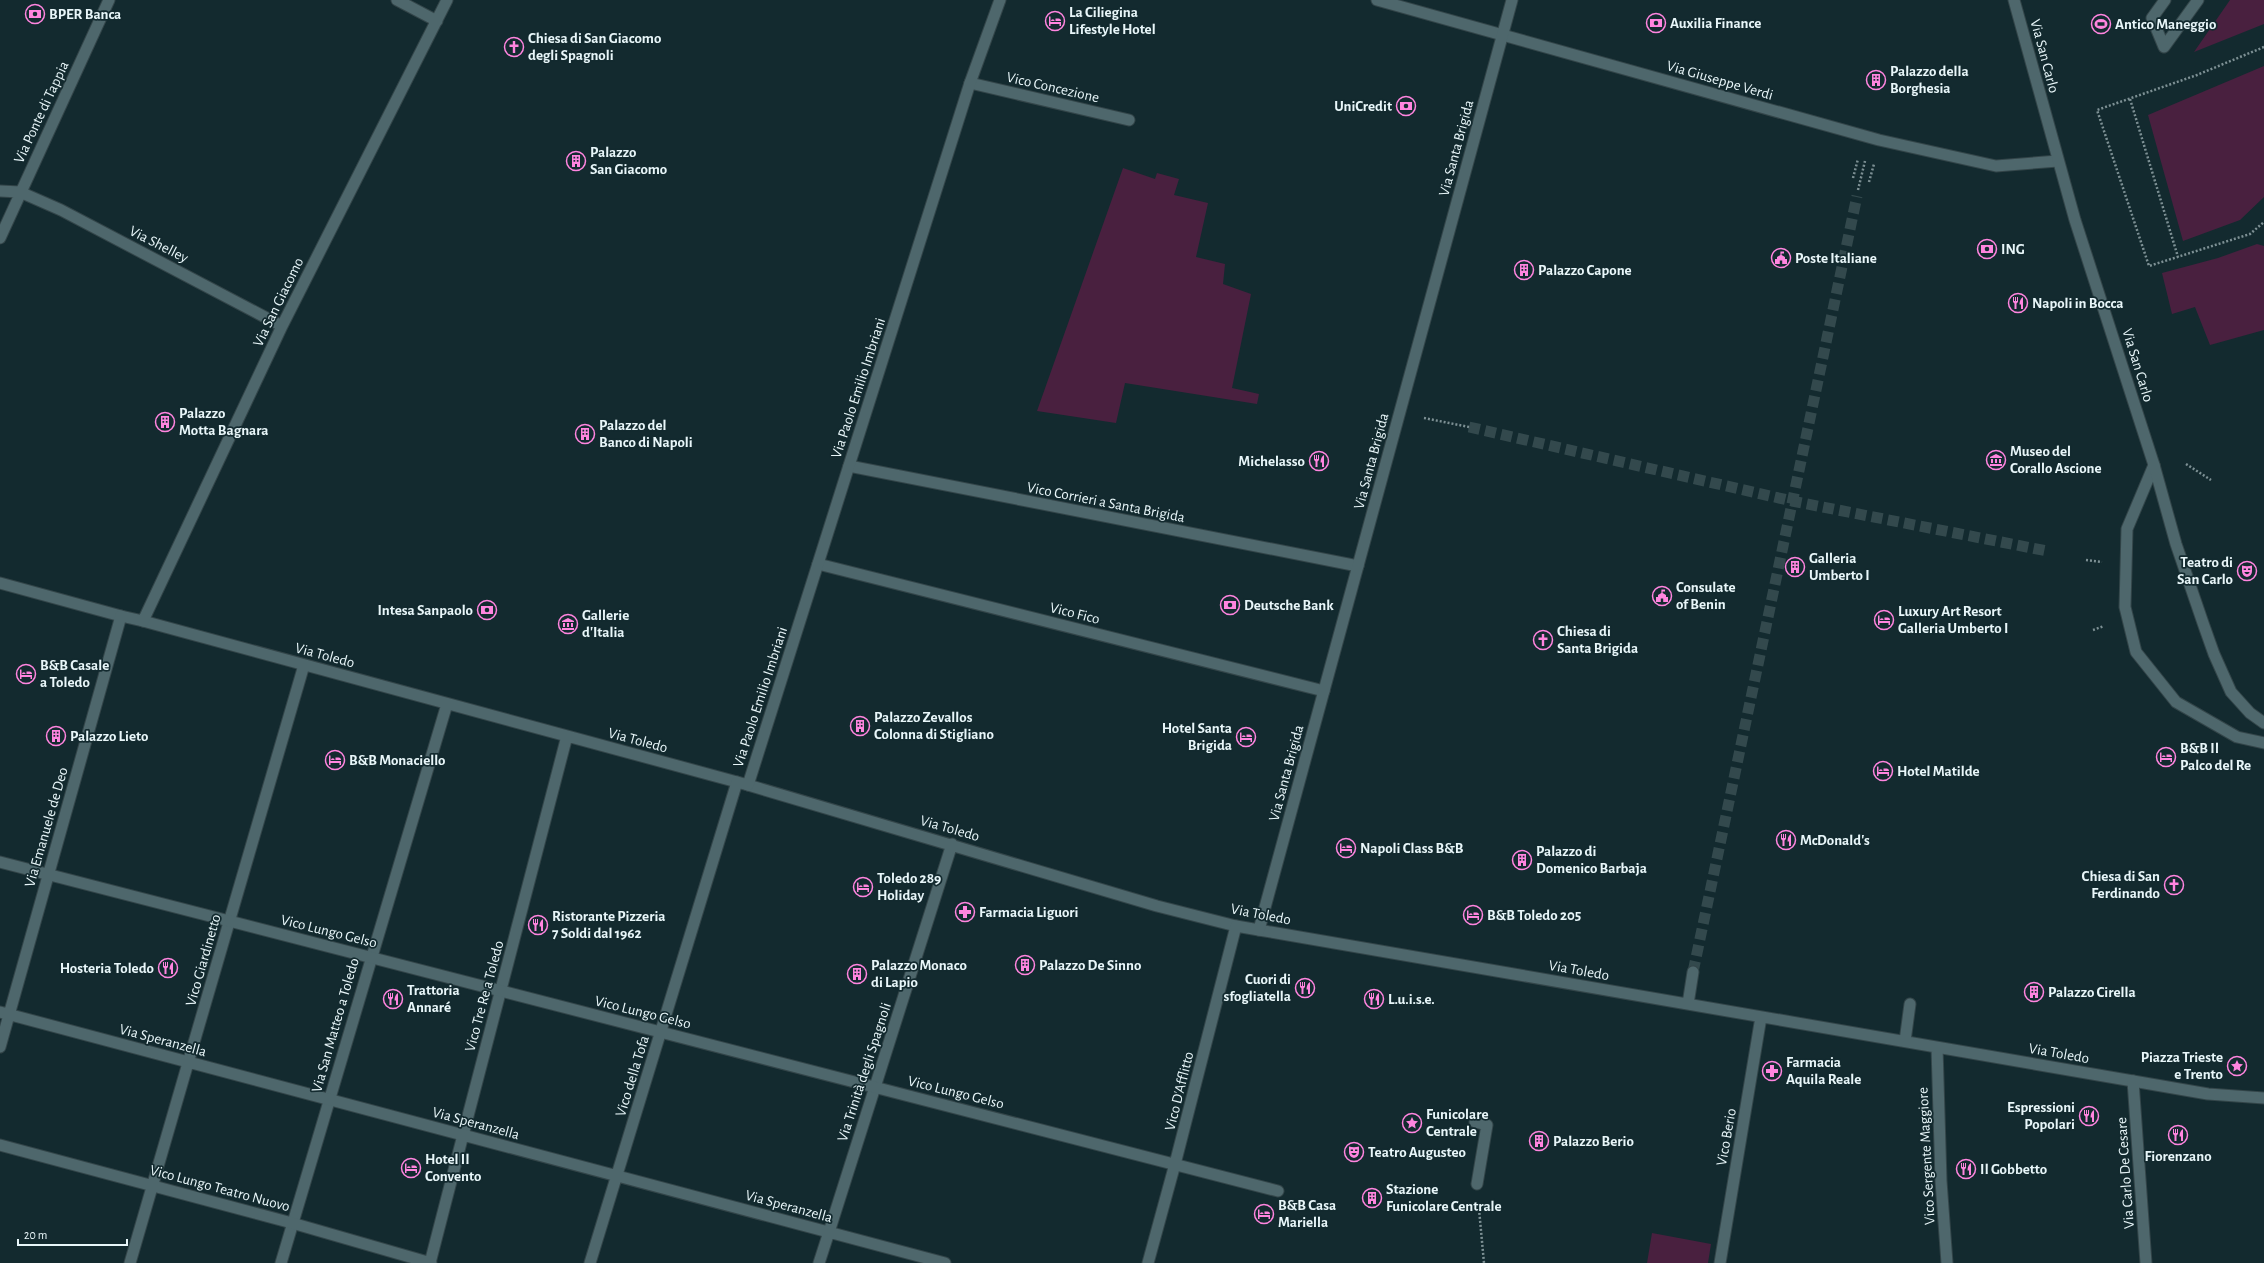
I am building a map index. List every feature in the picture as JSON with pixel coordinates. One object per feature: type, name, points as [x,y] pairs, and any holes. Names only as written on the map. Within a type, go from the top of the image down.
[{"type":"street","name":"Via Ponte di Tappia","points":[[0,238],[109,0]]},
{"type":"street","points":[[396,0],[437,21]]},
{"type":"street","name":"Via San Giacomo","points":[[143,621],[282,326],[447,0]]},
{"type":"street","name":"Via Paolo Emilio Imbriani","points":[[748,786],[970,83],[1000,0]]},
{"type":"street","name":"Via Giuseppe Verdi","points":[[1377,0],[1887,142],[1996,166],[2058,161]]},
{"type":"street","name":"Via Santa Brigida","points":[[1259,930],[1512,0]]},
{"type":"street","name":"Via San Carlo","points":[[2014,0],[2075,220],[2154,465],[2176,544],[2214,654],[2231,692],[2250,713],[2264,723]]},
{"type":"street","points":[[2165,0],[2152,18],[2164,47],[2198,0]]},
{"type":"street","name":"Vico Concezione","points":[[970,83],[1129,120]]},
{"type":"street","points":[[0,191],[20,192]]},
{"type":"street","name":"Via Shelley","points":[[20,192],[68,214],[282,326]]},
{"type":"street","points":[[2154,465],[2127,529],[2125,607],[2136,652],[2176,702],[2237,737],[2264,743]]},
{"type":"street","name":"Vico Corrieri a Santa Brigida","points":[[849,466],[1358,566]]},
{"type":"street","name":"Vico Fico","points":[[818,564],[1324,691]]},
{"type":"street","name":"Via Toledo","points":[[0,583],[737,782],[952,844],[1157,906],[1236,926],[2208,1094],[2264,1098]]},
{"type":"street","name":"Via Emanuele de Deo","points":[[0,1047],[5,1014],[48,874],[121,616]]},
{"type":"street","name":"Vico Giardinetto","points":[[130,1263],[304,665]]},
{"type":"street","name":"Via San Matteo a Toledo","points":[[280,1263],[447,704]]},
{"type":"street","name":"Vico Tre Re a Toledo","points":[[430,1263],[567,736]]},
{"type":"street","name":"Vico della Tofa","points":[[590,1263],[737,782]]},
{"type":"street","name":"Via Trinità degli Spagnoli","points":[[819,1263],[952,844]]},
{"type":"street","name":"Vico Lungo Gelso","points":[[0,862],[1278,1191]]},
{"type":"street","name":"Vico D'Afflitto","points":[[1148,1263],[1236,926]]},
{"type":"street","points":[[1688,1004],[1693,972]]},
{"type":"street","points":[[1905,1041],[1910,1004]]},
{"type":"street","name":"Via Speranzella","points":[[5,1014],[945,1263]]},
{"type":"street","name":"Vico Berio","points":[[1720,1263],[1761,1017]]},
{"type":"street","name":"Vico Sergente Maggiore","points":[[1937,1047],[1941,1181],[1948,1263]]},
{"type":"street","name":"Via Carlo De Cesare","points":[[2133,1081],[2146,1263]]},
{"type":"street","points":[[1475,1122],[1488,1125],[1477,1184]]},
{"type":"street","name":"Vico Lungo Teatro Nuovo","points":[[0,1145],[292,1223],[430,1263]]},
{"type":"path","points":[[2264,47],[2197,75],[2097,110],[2149,266],[2250,234],[2264,222]]},
{"type":"path","points":[[2130,99],[2178,257]]},
{"type":"path","points":[[1858,190],[1861,180]]},
{"type":"path","points":[[1436,421],[1469,427]]},
{"type":"path","points":[[2186,464],[2211,480]]},
{"type":"path","points":[[1477,1184],[1484,1263]]},
{"type":"shaded area","points":[[2230,0],[2264,0],[2264,24],[2194,52]]},
{"type":"shaded area","points":[[2264,66],[2264,197],[2240,220],[2183,241],[2148,115]]},
{"type":"shaded area","points":[[1123,168],[1155,179],[1157,173],[1179,179],[1174,195],[1208,203],[1196,257],[1225,264],[1223,284],[1251,294],[1232,388],[1259,394],[1257,404],[1125,383],[1116,423],[1037,411]]},
{"type":"shaded area","points":[[2257,244],[2264,246],[2264,330],[2210,345],[2195,307],[2172,314],[2162,273],[2218,258]]},
{"type":"shaded area","points":[[1652,1233],[1711,1244],[1708,1263],[1647,1263]]},
{"type":"tunnel","points":[[1693,972],[1857,196]]},
{"type":"tunnel","points":[[1469,427],[1792,501],[2047,551]]},
{"type":"place","name":"BPER Banca","points":[[35,14]]},
{"type":"place","name":"La Ciliegina Lifestyle Hotel","points":[[1055,21]]},
{"type":"place","name":"Auxilia Finance","points":[[1656,23]]},
{"type":"place","name":"Antico Maneggio","points":[[2101,24]]},
{"type":"place","name":"Chiesa di San Giacomo degli Spagnoli","points":[[514,47]]},
{"type":"place","name":"Palazzo della Borghesia","points":[[1876,80]]},
{"type":"place","name":"UniCredit","points":[[1406,106]]},
{"type":"place","name":"Palazzo San Giacomo","points":[[576,161]]},
{"type":"place","name":"ING","points":[[1987,249]]},
{"type":"place","name":"Poste Italiane","points":[[1781,258]]},
{"type":"place","name":"Palazzo Capone","points":[[1524,270]]},
{"type":"place","name":"Napoli in Bocca","points":[[2018,303]]},
{"type":"place","name":"Palazzo Motta Bagnara","points":[[165,422]]},
{"type":"place","name":"Palazzo del Banco di Napoli","points":[[585,434]]},
{"type":"place","name":"Museo del Corallo Ascione","points":[[1996,460]]},
{"type":"place","name":"Michelasso","points":[[1319,461]]},
{"type":"place","name":"Galleria Umberto I","points":[[1795,567]]},
{"type":"place","name":"Teatro di San Carlo","points":[[2247,571]]},
{"type":"place","name":"Consulate of Benin","points":[[1662,596]]},
{"type":"place","name":"Deutsche Bank","points":[[1230,605]]},
{"type":"place","name":"Intesa Sanpaolo","points":[[487,610]]},
{"type":"place","name":"Luxury Art Resort Galleria Umberto I","points":[[1884,620]]},
{"type":"place","name":"Gallerie d'Italia","points":[[568,624]]},
{"type":"place","name":"Chiesa di Santa Brigida","points":[[1543,640]]},
{"type":"place","name":"B&B Casale a Toledo","points":[[26,674]]},
{"type":"place","name":"Palazzo Zevallos Colonna di Stigliano","points":[[860,726]]},
{"type":"place","name":"Palazzo Lieto","points":[[56,736]]},
{"type":"place","name":"Hotel Santa Brigida","points":[[1246,737]]},
{"type":"place","name":"B&B Il Palco del Re","points":[[2166,757]]},
{"type":"place","name":"B&B Monaciello","points":[[335,760]]},
{"type":"place","name":"Hotel Matilde","points":[[1883,771]]},
{"type":"place","name":"McDonald's","points":[[1786,840]]},
{"type":"place","name":"Napoli Class B&B","points":[[1346,848]]},
{"type":"place","name":"Palazzo di Domenico Barbaja","points":[[1522,860]]},
{"type":"place","name":"Chiesa di San Ferdinando","points":[[2174,885]]},
{"type":"place","name":"Toledo 289 Holiday","points":[[863,887]]},
{"type":"place","name":"Farmacia Liguori","points":[[965,912]]},
{"type":"place","name":"B&B Toledo 205","points":[[1473,915]]},
{"type":"place","name":"Ristorante Pizzeria 7 Soldi dal 1962","points":[[538,925]]},
{"type":"place","name":"Palazzo De Sinno","points":[[1025,965]]},
{"type":"place","name":"Hosteria Toledo","points":[[168,968]]},
{"type":"place","name":"Palazzo Monaco di Lapio","points":[[857,974]]},
{"type":"place","name":"Cuori di sfogliatella","points":[[1305,988]]},
{"type":"place","name":"Palazzo Cirella","points":[[2034,992]]},
{"type":"place","name":"Trattoria Annaré","points":[[393,999]]},
{"type":"place","name":"L.u.i.s.e.","points":[[1374,999]]},
{"type":"place","name":"Piazza Trieste e Trento","points":[[2237,1066]]},
{"type":"place","name":"Farmacia Aquila Reale","points":[[1772,1071]]},
{"type":"place","name":"Espressioni Popolari","points":[[2089,1116]]},
{"type":"place","name":"Funicolare Centrale","points":[[1412,1123]]},
{"type":"place","name":"Fiorenzano","points":[[2178,1135]]},
{"type":"place","name":"Palazzo Berio","points":[[1539,1141]]},
{"type":"place","name":"Teatro Augusteo","points":[[1354,1152]]},
{"type":"place","name":"Hotel Il Convento","points":[[411,1168]]},
{"type":"place","name":"Il Gobbetto","points":[[1966,1169]]},
{"type":"place","name":"Stazione Funicolare Centrale","points":[[1372,1198]]},
{"type":"place","name":"B&B Casa Mariella","points":[[1264,1214]]}]
